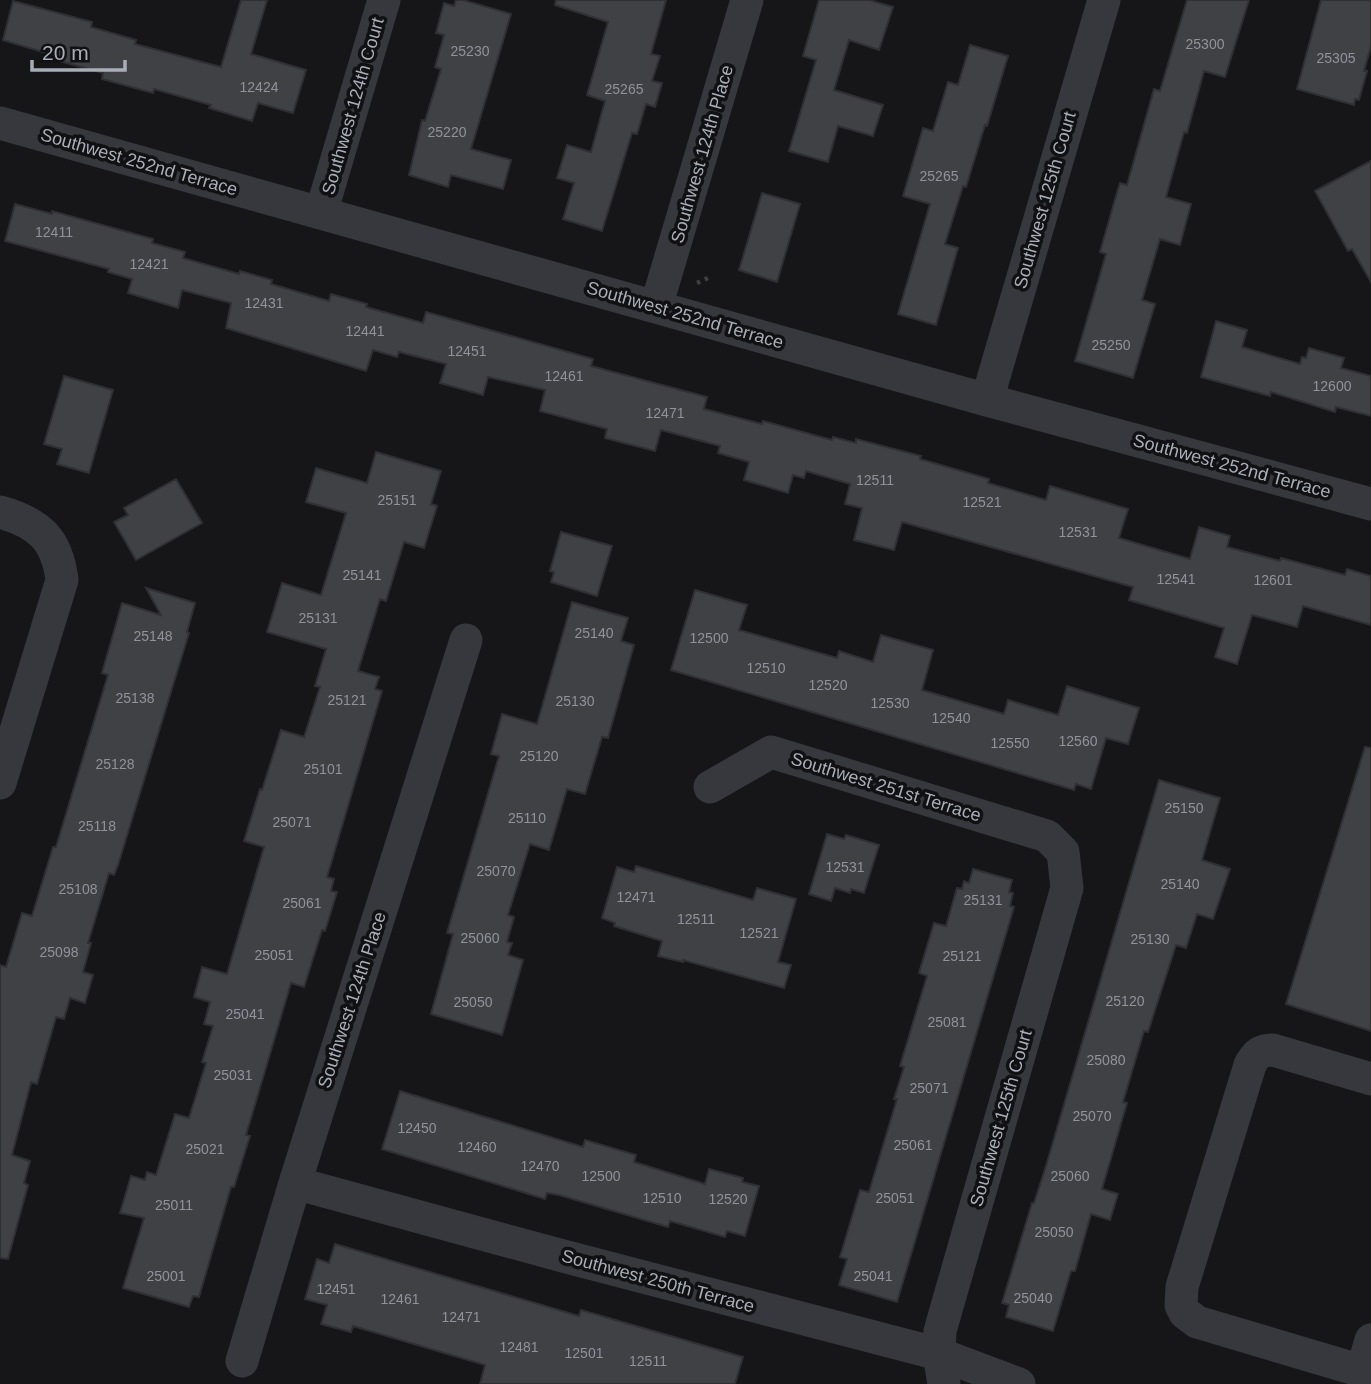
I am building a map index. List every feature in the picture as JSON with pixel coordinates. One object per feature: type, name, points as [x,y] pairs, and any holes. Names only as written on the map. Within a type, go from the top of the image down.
[{"type":"street","name":"Southwest 124th Court","points":[[321,213],[384,0]]},
{"type":"street","name":"Southwest 124th Place","points":[[656,307],[747,0]]},
{"type":"street","name":"Southwest 125th Court","points":[[987,400],[1104,0]]},
{"type":"street","name":"Southwest 252nd Terrace","points":[[0,123],[987,400],[1371,504]]},
{"type":"street","points":[[0,512],[23,519],[44,534],[60,558],[62,580],[0,783]]},
{"type":"street","name":"Southwest 124th Place","points":[[242,1361],[295,1183],[466,640]]},
{"type":"street","name":"Southwest 251st Terrace","points":[[710,787],[771,752],[1047,836],[1063,852]]},
{"type":"street","name":"Southwest 125th Court","points":[[942,1369],[940,1331],[1067,888],[1063,852]]},
{"type":"street","points":[[1371,1079],[1273,1050],[1263,1050],[1255,1055],[1201,1222],[1182,1287],[1181,1305],[1185,1313],[1197,1322],[1362,1371],[1371,1340]]},
{"type":"street","name":"Southwest 250th Terrace","points":[[295,1183],[942,1369],[1019,1384]]},
{"type":"path","points":[[695,283],[712,275]]},
{"type":"building","points":[[241,0],[267,0],[251,54],[306,70],[293,113],[258,103],[252,121],[209,108],[211,105],[154,89],[153,93],[102,79],[103,73],[45,57],[46,53],[3,40],[13,1],[92,22],[91,27],[136,40],[135,44],[221,67]]},
{"type":"building","points":[[456,0],[511,14],[471,149],[511,160],[503,189],[451,175],[448,187],[409,175],[422,120],[425,121],[441,69],[435,67],[444,35],[436,33],[444,3],[454,6]]},
{"type":"building","points":[[556,0],[666,0],[651,54],[660,56],[652,81],[662,83],[655,107],[646,104],[637,134],[632,133],[602,231],[563,219],[574,183],[557,178],[567,145],[591,152],[605,101],[587,95],[608,22],[555,5]]},
{"type":"building","points":[[819,0],[869,0],[893,7],[879,50],[849,40],[834,90],[883,105],[873,136],[838,126],[828,162],[789,151],[816,60],[803,56]]},
{"type":"building","points":[[1187,0],[1249,0],[1225,77],[1204,71],[1187,133],[1184,132],[1166,197],[1191,204],[1180,245],[1160,239],[1142,300],[1155,304],[1133,378],[1075,361],[1106,254],[1100,252],[1120,183],[1127,185],[1154,89],[1160,91]]},
{"type":"building","points":[[1321,0],[1371,0],[1371,46],[1364,71],[1367,71],[1359,100],[1355,99],[1354,105],[1297,89]]},
{"type":"building","points":[[970,45],[1008,56],[987,126],[985,125],[966,187],[963,186],[945,244],[958,248],[936,325],[898,314],[930,204],[903,196],[923,128],[933,131],[948,82],[958,85]]},
{"type":"building","points":[[1371,161],[1371,282],[1352,249],[1348,251],[1315,191]]},
{"type":"building","points":[[762,193],[800,204],[777,282],[739,270]]},
{"type":"building","points":[[15,204],[52,214],[52,211],[153,239],[152,243],[185,252],[183,258],[272,280],[271,284],[329,301],[331,294],[423,323],[426,312],[593,359],[591,366],[707,397],[704,409],[762,424],[763,421],[832,440],[833,437],[856,443],[856,439],[921,456],[920,459],[989,479],[988,483],[1046,500],[1050,486],[1128,509],[1119,538],[1190,559],[1199,527],[1230,536],[1227,547],[1345,575],[1347,569],[1371,576],[1371,625],[1303,606],[1297,627],[1252,615],[1237,664],[1215,657],[1224,628],[1129,600],[1133,587],[902,522],[894,550],[854,540],[862,508],[845,504],[850,484],[806,471],[804,478],[793,475],[788,493],[744,480],[749,462],[718,453],[720,446],[661,430],[655,451],[605,438],[607,429],[540,411],[545,390],[488,377],[483,395],[440,383],[446,364],[399,352],[397,357],[373,350],[366,371],[226,328],[231,303],[182,290],[178,308],[128,293],[132,279],[108,272],[109,269],[5,241]]},
{"type":"building","points":[[1216,321],[1247,330],[1242,347],[1300,364],[1302,357],[1306,358],[1309,348],[1344,358],[1341,368],[1371,376],[1371,416],[1336,407],[1335,412],[1271,392],[1270,396],[1201,377]]},
{"type":"building","points":[[64,376],[113,390],[89,473],[57,464],[62,449],[44,444]]},
{"type":"building","points":[[376,452],[441,471],[431,504],[437,506],[424,548],[404,542],[386,601],[380,599],[358,671],[379,677],[375,689],[382,691],[327,877],[334,879],[331,891],[337,892],[304,987],[291,983],[246,1135],[250,1136],[234,1187],[231,1187],[199,1297],[193,1296],[189,1307],[123,1288],[144,1218],[120,1213],[131,1176],[145,1180],[147,1172],[156,1175],[175,1114],[189,1118],[206,1063],[202,1062],[213,1026],[204,1024],[210,1002],[194,997],[202,967],[227,974],[264,847],[244,841],[260,789],[262,790],[281,730],[304,737],[320,687],[315,686],[326,649],[267,632],[282,583],[321,595],[346,513],[306,502],[316,468],[367,483]]},
{"type":"building","points":[[176,479],[202,523],[136,560],[114,522],[128,515],[124,508]]},
{"type":"building","points":[[561,532],[612,546],[597,596],[551,582],[554,572],[550,571]]},
{"type":"building","points":[[146,588],[195,603],[187,632],[189,633],[118,865],[114,875],[109,873],[88,943],[91,943],[83,972],[93,975],[85,1003],[70,998],[64,1019],[56,1017],[37,1084],[31,1082],[12,1155],[30,1161],[24,1183],[28,1185],[8,1259],[0,1258],[0,965],[6,967],[22,913],[32,916],[53,847],[56,847],[108,675],[102,673],[122,603],[161,615]]},
{"type":"building","points":[[695,590],[747,605],[739,630],[837,658],[839,651],[873,662],[881,635],[933,650],[922,690],[1004,714],[1008,700],[1058,715],[1067,686],[1139,708],[1128,744],[1106,738],[1091,789],[1076,784],[1074,790],[671,670]]},
{"type":"building","points":[[572,602],[628,618],[621,641],[634,645],[608,738],[602,737],[585,794],[567,789],[549,850],[530,844],[508,915],[514,917],[507,942],[512,943],[508,955],[523,960],[502,1035],[431,1014],[453,934],[447,933],[499,756],[491,754],[502,714],[537,724]]},
{"type":"building","points":[[1365,747],[1371,748],[1371,1031],[1286,1004]]},
{"type":"building","points":[[1159,780],[1220,798],[1202,860],[1230,869],[1213,919],[1197,914],[1186,948],[1176,945],[1148,1032],[1144,1031],[1102,1189],[1118,1194],[1110,1220],[1091,1214],[1075,1271],[1071,1271],[1053,1331],[1006,1317],[1009,1305],[1002,1303],[1046,1166]]},
{"type":"building","points":[[827,834],[844,839],[846,835],[879,845],[864,893],[851,889],[850,893],[835,888],[831,901],[809,894]]},
{"type":"building","points":[[636,866],[753,900],[757,888],[796,899],[778,962],[791,965],[784,988],[683,960],[658,956],[662,941],[614,926],[615,923],[602,918],[617,867],[634,872]]},
{"type":"building","points":[[973,869],[1012,880],[1010,906],[1014,907],[897,1302],[839,1285],[847,1259],[840,1257],[860,1190],[869,1192],[897,1099],[894,1099],[904,1067],[900,1066],[927,976],[919,973],[934,923],[946,926],[957,888],[962,889],[964,881],[969,883]]},
{"type":"building","points":[[400,1091],[583,1147],[585,1140],[636,1155],[634,1162],[705,1184],[709,1169],[743,1178],[742,1182],[759,1186],[745,1236],[727,1231],[725,1237],[670,1221],[668,1227],[559,1195],[547,1193],[545,1199],[382,1149]]},
{"type":"building","points":[[335,1244],[579,1316],[581,1310],[743,1357],[735,1384],[480,1384],[485,1365],[353,1326],[351,1332],[321,1324],[327,1305],[305,1299],[317,1259],[329,1263]]}]
